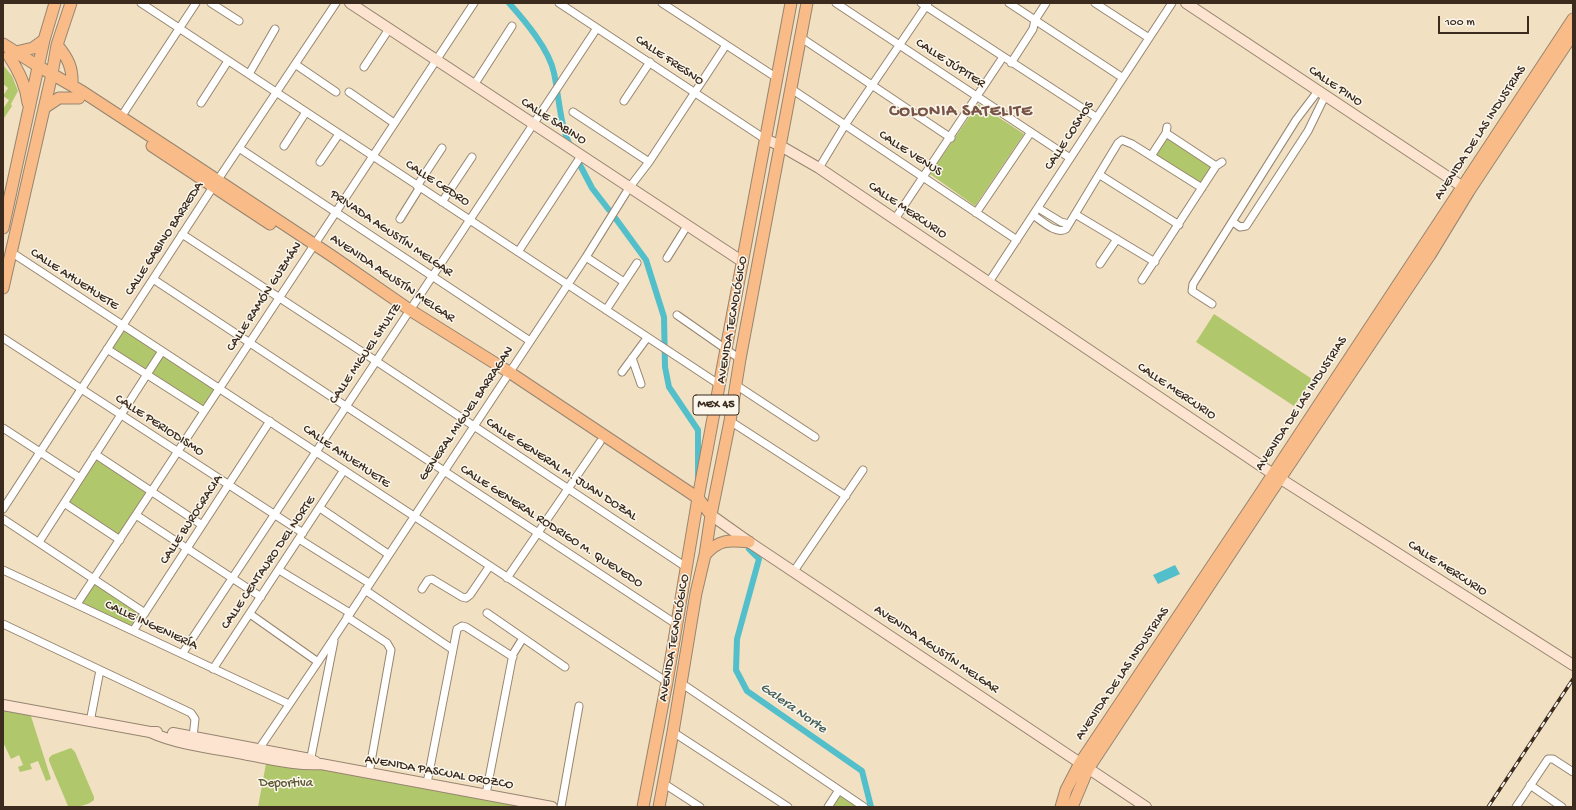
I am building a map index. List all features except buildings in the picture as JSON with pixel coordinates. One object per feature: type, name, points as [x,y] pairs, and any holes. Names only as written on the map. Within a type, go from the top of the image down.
[{"type":"main road","points":[[3,228],[44,40],[55,3]]},
{"type":"main road","points":[[3,288],[51,78],[57,45],[71,3]]},
{"type":"main road","name":"CALLE SABINO","points":[[350,3],[743,262]]},
{"type":"main road","name":"AVENIDA TECNOLÓGICO","points":[[643,807],[667,682],[697,502],[766,139],[790,3]]},
{"type":"main road","name":"AVENIDA TECNOLÓGICO","points":[[659,807],[696,593],[705,555],[711,515],[730,421],[740,359],[807,3]]},
{"type":"main road","name":"CALLE PINO","points":[[1186,3],[1466,189]]},
{"type":"main road","name":"AVENIDA DE LAS INDUSTRIAS","points":[[1061,807],[1066,790],[1084,766],[1400,291],[1573,19]]},
{"type":"main road","name":"AVENIDA DE LAS INDUSTRIAS","points":[[1466,189],[1573,34]]},
{"type":"main road","points":[[9,53],[33,48],[44,40]]},
{"type":"main road","points":[[3,44],[22,77],[26,90],[29,110]]},
{"type":"main road","points":[[57,45],[67,57],[72,70],[72,85]]},
{"type":"main road","points":[[9,53],[51,78]]},
{"type":"main road","name":"AVENIDA AGUSTÍN MELGAR","points":[[51,78],[72,85],[121,117],[215,183]]},
{"type":"main road","name":"AVENIDA AGUSTÍN MELGAR","points":[[51,78],[79,98],[215,183],[408,313],[686,490],[711,515],[749,542],[1146,807]]},
{"type":"main road","points":[[44,108],[59,98],[79,98]]},
{"type":"main road","name":"CALLE MERCURIO","points":[[766,139],[780,145],[819,168],[1277,476],[1573,666]]},
{"type":"main road","name":"AVENIDA AGUSTÍN MELGAR","points":[[507,375],[600,442],[697,502]]},
{"type":"main road","points":[[686,490],[701,482]]},
{"type":"main road","points":[[705,555],[711,548],[724,541],[749,542]]},
{"type":"main road","name":"AVENIDA PASCUAL OROZCO","points":[[3,705],[90,722],[150,732],[164,732],[258,749],[310,762]]},
{"type":"main road","name":"AVENIDA PASCUAL OROZCO","points":[[150,732],[162,738],[177,741],[310,762],[552,807]]},
{"type":"main road","name":"AVENIDA DE LAS INDUSTRIAS","points":[[1072,807],[1084,766]]},
{"type":"street","name":"CALLE CEDRO","points":[[141,3],[720,385]]},
{"type":"street","points":[[121,117],[196,3]]},
{"type":"street","points":[[211,3],[239,21]]},
{"type":"street","name":"CALLE GABINO BARREDA","points":[[3,509],[215,183],[336,3]]},
{"type":"street","name":"CALLE RAMÓN GUZMÁN","points":[[77,604],[474,3]]},
{"type":"street","name":"CALLE FRESNO","points":[[560,3],[766,139]]},
{"type":"street","points":[[662,3],[777,78]]},
{"type":"street","name":"CALLE JÚPITER","points":[[836,3],[1070,158]]},
{"type":"street","points":[[1008,3],[1123,78]]},
{"type":"street","points":[[1011,63],[1033,29],[1035,20],[1046,3]]},
{"type":"street","points":[[1095,3],[1149,38]]},
{"type":"street","name":"CALLE COSMOS","points":[[989,282],[1172,3]]},
{"type":"street","points":[[819,168],[845,126],[900,46],[925,4],[1011,63],[1096,118]]},
{"type":"street","points":[[474,85],[512,26]]},
{"type":"street","name":"CALLE MIGUEL SHULTZ","points":[[182,654],[597,28]]},
{"type":"street","points":[[249,74],[275,29]]},
{"type":"street","points":[[364,67],[389,29]]},
{"type":"street","points":[[800,37],[950,138]]},
{"type":"street","name":"GENERAL MIGUEL BARRAGAN","points":[[258,749],[335,637],[413,516],[568,285],[629,188],[649,162],[726,45]]},
{"type":"street","points":[[895,219],[1003,57]]},
{"type":"street","points":[[201,103],[228,61]]},
{"type":"street","points":[[624,101],[650,62]]},
{"type":"street","points":[[295,64],[336,92]]},
{"type":"street","name":"CALLE VENUS","points":[[790,88],[1017,240]]},
{"type":"street","points":[[349,92],[394,123]]},
{"type":"street","points":[[1212,304],[1198,296],[1192,291],[1192,288],[1296,120],[1322,94]]},
{"type":"street","points":[[1233,222],[1240,227],[1246,226],[1308,131],[1322,94]]},
{"type":"street","points":[[284,146],[306,112]]},
{"type":"street","points":[[573,112],[649,162]]},
{"type":"street","points":[[1303,113],[1313,119]]},
{"type":"street","points":[[1142,280],[1219,164],[1166,130],[1151,156]]},
{"type":"street","points":[[976,213],[1031,132]]},
{"type":"street","points":[[320,162],[339,134]]},
{"type":"street","points":[[1033,215],[1060,231],[1066,229],[1118,143],[1124,140],[1202,188]]},
{"type":"street","name":"PRIVADA AGUSTÍN MELGAR","points":[[239,148],[530,341]]},
{"type":"street","points":[[400,219],[442,148]]},
{"type":"street","points":[[518,252],[581,156]]},
{"type":"street","points":[[442,202],[472,157]]},
{"type":"street","points":[[1265,169],[1277,177]]},
{"type":"street","points":[[1100,175],[1179,225]]},
{"type":"street","points":[[1038,208],[1061,222],[1069,224]]},
{"type":"street","points":[[1075,214],[1155,262]]},
{"type":"street","points":[[667,258],[687,226]]},
{"type":"street","name":"CALLE GENERAL M. JUAN DOZAL","points":[[182,234],[686,567]]},
{"type":"street","points":[[1100,264],[1117,238]]},
{"type":"street","name":"CALLE AHUEHUETE","points":[[11,252],[219,387],[489,567],[667,682]]},
{"type":"street","points":[[586,257],[624,282]]},
{"type":"street","points":[[606,310],[637,263]]},
{"type":"street","name":"CALLE GENERAL RODRIGO M. QUEVEDO","points":[[153,279],[676,624]]},
{"type":"street","points":[[677,315],[740,359]]},
{"type":"street","name":"CALLE PERIODISMO","points":[[3,338],[274,515],[301,536],[369,583]]},
{"type":"street","points":[[622,372],[648,338]]},
{"type":"street","points":[[107,349],[204,411]]},
{"type":"street","points":[[39,542],[162,351]]},
{"type":"street","points":[[632,358],[641,384]]},
{"type":"street","points":[[736,385],[814,437]]},
{"type":"street","name":"CALLE BUROCRACIA","points":[[133,631],[270,421]]},
{"type":"street","points":[[730,421],[846,496]]},
{"type":"street","points":[[3,428],[80,478]]},
{"type":"street","points":[[507,578],[600,442]]},
{"type":"street","points":[[95,454],[202,525]]},
{"type":"street","name":"CALLE CENTAURO DEL NORTE","points":[[213,669],[344,470]]},
{"type":"street","points":[[794,571],[864,470]]},
{"type":"street","points":[[64,503],[120,540]]},
{"type":"street","points":[[320,508],[388,554]]},
{"type":"street","points":[[136,516],[261,597]]},
{"type":"street","points":[[3,518],[145,613]]},
{"type":"street","points":[[422,589],[428,580],[432,579],[466,598],[470,595],[489,567]]},
{"type":"street","name":"CALLE INGENIERÍA","points":[[3,570],[290,704]]},
{"type":"street","points":[[279,570],[349,615],[387,643],[391,650],[369,773]]},
{"type":"street","points":[[365,590],[452,649]]},
{"type":"street","points":[[487,613],[565,667]]},
{"type":"street","points":[[250,614],[318,662]]},
{"type":"street","points":[[3,624],[193,715],[193,737]]},
{"type":"street","points":[[427,783],[456,631],[460,626],[466,627],[513,657]]},
{"type":"street","points":[[310,762],[335,637]]},
{"type":"street","points":[[486,794],[513,657],[523,638]]},
{"type":"street","points":[[90,722],[100,670]]},
{"type":"street","points":[[681,683],[864,807]]},
{"type":"street","points":[[561,807],[579,706]]},
{"type":"street","points":[[673,732],[788,807]]},
{"type":"street","points":[[1516,807],[1548,760],[1555,760],[1573,772]]},
{"type":"street","points":[[663,783],[700,807]]},
{"type":"street","points":[[1530,785],[1562,807]]},
{"type":"street","points":[[828,807],[839,790]]},
{"type":"green space","points":[[3,65],[12,76],[18,91],[11,104],[12,106],[4,118],[3,109],[9,100],[3,96],[8,88],[3,84]]},
{"type":"green space","points":[[978,104],[1024,134],[975,206],[930,174]]},
{"type":"green space","points":[[1166,133],[1216,166],[1202,188],[1151,156]]},
{"type":"green space","points":[[1214,314],[1312,379],[1294,406],[1196,342]]},
{"type":"green space","points":[[122,325],[219,387],[204,411],[107,349]]},
{"type":"green space","points":[[95,454],[152,492],[120,540],[64,503]]},
{"type":"green space","points":[[94,579],[145,613],[133,631],[77,604]]},
{"type":"green space","points":[[3,705],[29,710],[51,779],[46,781],[38,761],[30,764],[32,769],[20,772],[18,767],[23,765],[19,755],[11,759],[3,742]]},
{"type":"green space","points":[[71,748],[75,752],[94,800],[85,805],[69,807],[49,758],[52,755]]},
{"type":"green space","name":"Deportiva","points":[[267,758],[552,807],[258,807]]},
{"type":"green space","points":[[839,793],[862,807],[829,807]]},
{"type":"water","points":[[1175,565],[1180,574],[1158,584],[1153,575]]},
{"type":"waterway","name":"Galera Norte","points":[[509,3],[536,36],[547,54],[554,73],[562,120],[570,145]]},
{"type":"waterway","name":"Galera Norte","points":[[580,165],[592,188],[609,210]]},
{"type":"waterway","name":"Galera Norte","points":[[616,219],[646,260],[664,317],[665,367],[669,387],[698,430],[698,477]]},
{"type":"waterway","name":"Galera Norte","points":[[749,549],[759,559],[737,639],[736,670],[747,691],[862,771],[871,807]]},
{"type":"railway","points":[[1488,807],[1573,679]]},
{"type":"district","name":"COLONIA SATELITE","points":[[961,112]]}]
